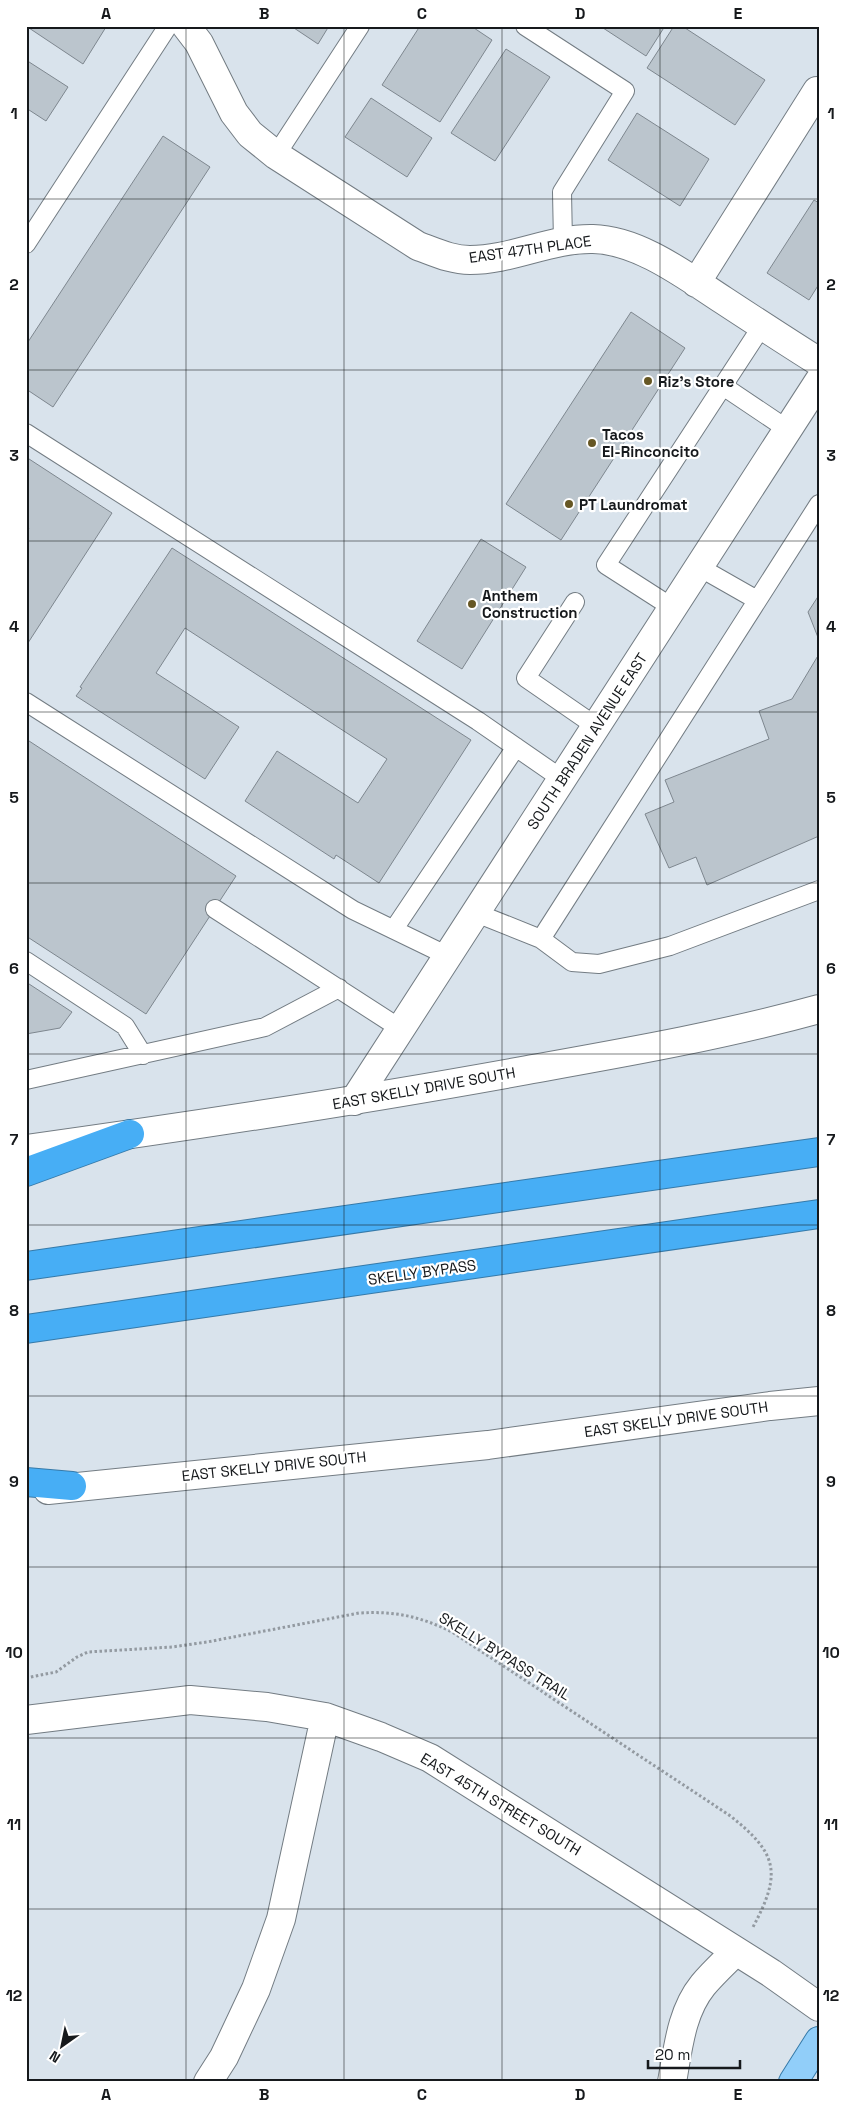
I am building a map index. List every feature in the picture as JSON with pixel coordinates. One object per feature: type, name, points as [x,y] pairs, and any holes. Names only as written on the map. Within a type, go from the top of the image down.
[{"type":"highway","points":[[26,1172],[130,1134]]},
{"type":"highway","points":[[26,1266],[819,1152]]},
{"type":"highway","name":"SKELLY BYPASS","points":[[26,1328],[819,1214]]},
{"type":"highway","points":[[26,1482],[72,1486]]},
{"type":"main road","points":[[793,2082],[819,2040]]},
{"type":"street","name":"EAST 47TH PLACE","points":[[186,26],[198,44],[234,113],[250,134],[276,155],[418,246],[444,256],[469,260],[501,256],[562,242],[594,239],[633,247],[696,283],[819,362]]},
{"type":"street","points":[[696,283],[817,91]]},
{"type":"street","name":"SOUTH BRADEN AVENUE EAST","points":[[354,1101],[819,381]]},
{"type":"street","name":"EAST SKELLY DRIVE SOUTH","points":[[26,1149],[354,1101],[680,1043],[760,1025],[819,1009]]},
{"type":"street","name":"EAST SKELLY DRIVE SOUTH","points":[[26,1493],[72,1486],[488,1445],[770,1406],[819,1401]]},
{"type":"street","name":"EAST 45TH STREET SOUTH","points":[[26,1720],[190,1700],[267,1707],[325,1717],[430,1758],[736,1951],[819,2007]]},
{"type":"street","points":[[208,2082],[224,2057],[256,1989],[281,1919],[325,1717]]},
{"type":"street","points":[[672,2082],[684,2021],[691,2006],[702,1986],[736,1951]]},
{"type":"lane","points":[[26,244],[168,26]]},
{"type":"lane","points":[[276,155],[360,26]]},
{"type":"lane","points":[[525,26],[625,91],[562,192],[562,242]]},
{"type":"lane","points":[[673,608],[606,565],[762,326]]},
{"type":"lane","points":[[723,386],[787,429]]},
{"type":"lane","points":[[26,433],[478,721],[562,779]]},
{"type":"lane","points":[[541,939],[819,504]]},
{"type":"lane","points":[[699,567],[757,600]]},
{"type":"lane","points":[[575,602],[526,678],[597,726]]},
{"type":"lane","points":[[26,702],[353,910],[448,956]]},
{"type":"lane","points":[[394,929],[516,747]]},
{"type":"lane","points":[[476,913],[541,939],[572,962],[599,964],[670,946],[819,890]]},
{"type":"lane","points":[[215,909],[401,1029]]},
{"type":"lane","points":[[26,960],[125,1026],[143,1054]]},
{"type":"lane","points":[[26,1080],[265,1027],[339,988]]},
{"type":"path","name":"SKELLY BYPASS TRAIL","points":[[26,1678],[56,1672],[77,1657],[88,1652],[181,1646],[359,1613],[381,1612],[429,1620],[452,1632],[729,1815],[748,1830],[763,1849],[772,1867],[773,1880],[764,1906],[753,1928],[736,1951]]},
{"type":"building","points":[[26,26],[106,26],[106,27],[83,64]]},
{"type":"building","points":[[291,26],[329,26],[318,44]]},
{"type":"building","points":[[420,26],[471,26],[492,40],[440,122],[382,85]]},
{"type":"building","points":[[600,26],[665,26],[646,56]]},
{"type":"building","points":[[674,26],[682,26],[765,80],[735,125],[647,68]]},
{"type":"building","points":[[506,49],[550,77],[495,161],[451,133]]},
{"type":"building","points":[[26,60],[68,87],[46,121],[26,108]]},
{"type":"building","points":[[371,98],[432,138],[407,177],[345,137]]},
{"type":"building","points":[[637,113],[709,159],[680,206],[608,160]]},
{"type":"building","points":[[163,136],[210,167],[53,407],[26,389],[26,345]]},
{"type":"building","points":[[814,200],[819,203],[819,284],[809,300],[767,273]]},
{"type":"building","points":[[631,312],[685,348],[561,540],[506,504]]},
{"type":"building","points":[[26,457],[112,513],[26,646],[26,533],[29,528],[26,526]]},
{"type":"building","name":"Anthem Construction","points":[[481,539],[526,567],[462,669],[417,641]]},
{"type":"building","points":[[172,548],[471,740],[379,883],[336,855],[334,859],[245,801],[277,751],[358,803],[387,759],[185,628],[156,673],[239,727],[205,779],[76,696],[82,688],[80,687]]},
{"type":"building","points":[[819,595],[819,640],[808,612]]},
{"type":"building","points":[[819,654],[819,836],[707,885],[696,857],[669,868],[645,814],[674,802],[665,780],[769,739],[759,711],[792,699]]},
{"type":"building","points":[[26,739],[236,876],[146,1014],[26,936]]},
{"type":"building","points":[[26,982],[72,1012],[60,1028],[26,1034]]},
{"type":"place","name":"Riz's Store","points":[[648,381]]},
{"type":"place","name":"Tacos El-Rinconcito","points":[[592,443]]},
{"type":"place","name":"PT Laundromat","points":[[569,504]]},
{"type":"place","name":"Anthem Construction","points":[[472,604]]}]
